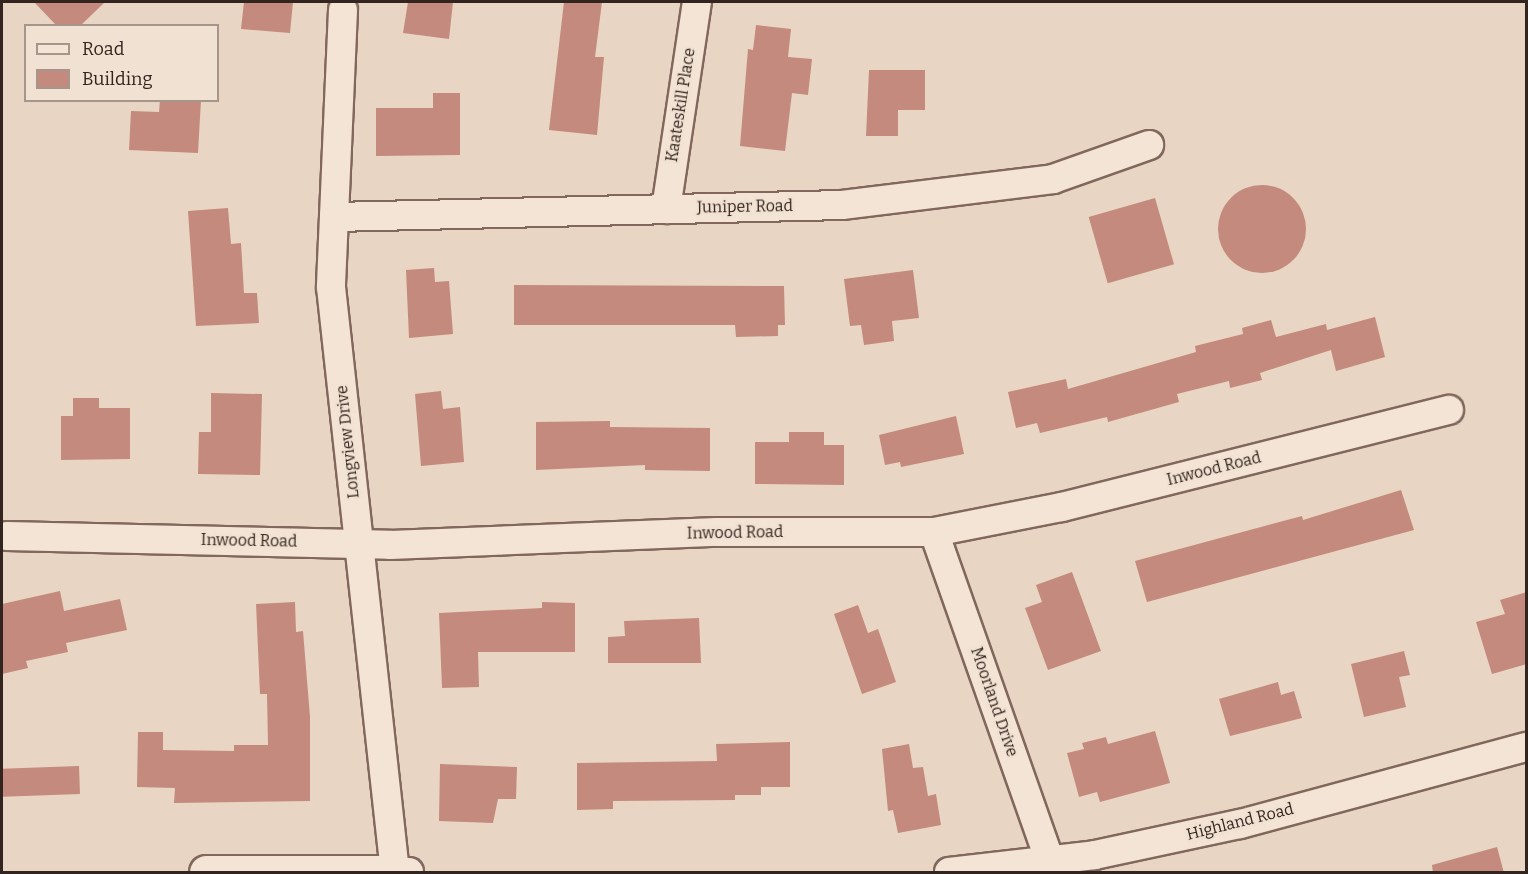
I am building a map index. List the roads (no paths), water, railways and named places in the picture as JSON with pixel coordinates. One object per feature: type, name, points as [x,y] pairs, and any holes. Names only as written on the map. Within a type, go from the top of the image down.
[{"type":"street","name":"Kaateskill Place","points":[[666,209],[697,2]]},
{"type":"street","name":"Longview Drive","points":[[343,10],[331,287],[394,872]]},
{"type":"street","name":"Juniper Road","points":[[334,218],[842,205],[1053,178],[1149,146]]},
{"type":"street","name":"Inwood Road","points":[[7,536],[360,543],[717,532],[934,532],[1062,507],[1449,410]]},
{"type":"street","name":"Moorland Drive","points":[[934,532],[1052,867]]},
{"type":"street","name":"Highland Road","points":[[949,873],[1052,867],[1095,855],[1240,824],[1527,747]]},
{"type":"street","points":[[206,873],[408,873]]}]
